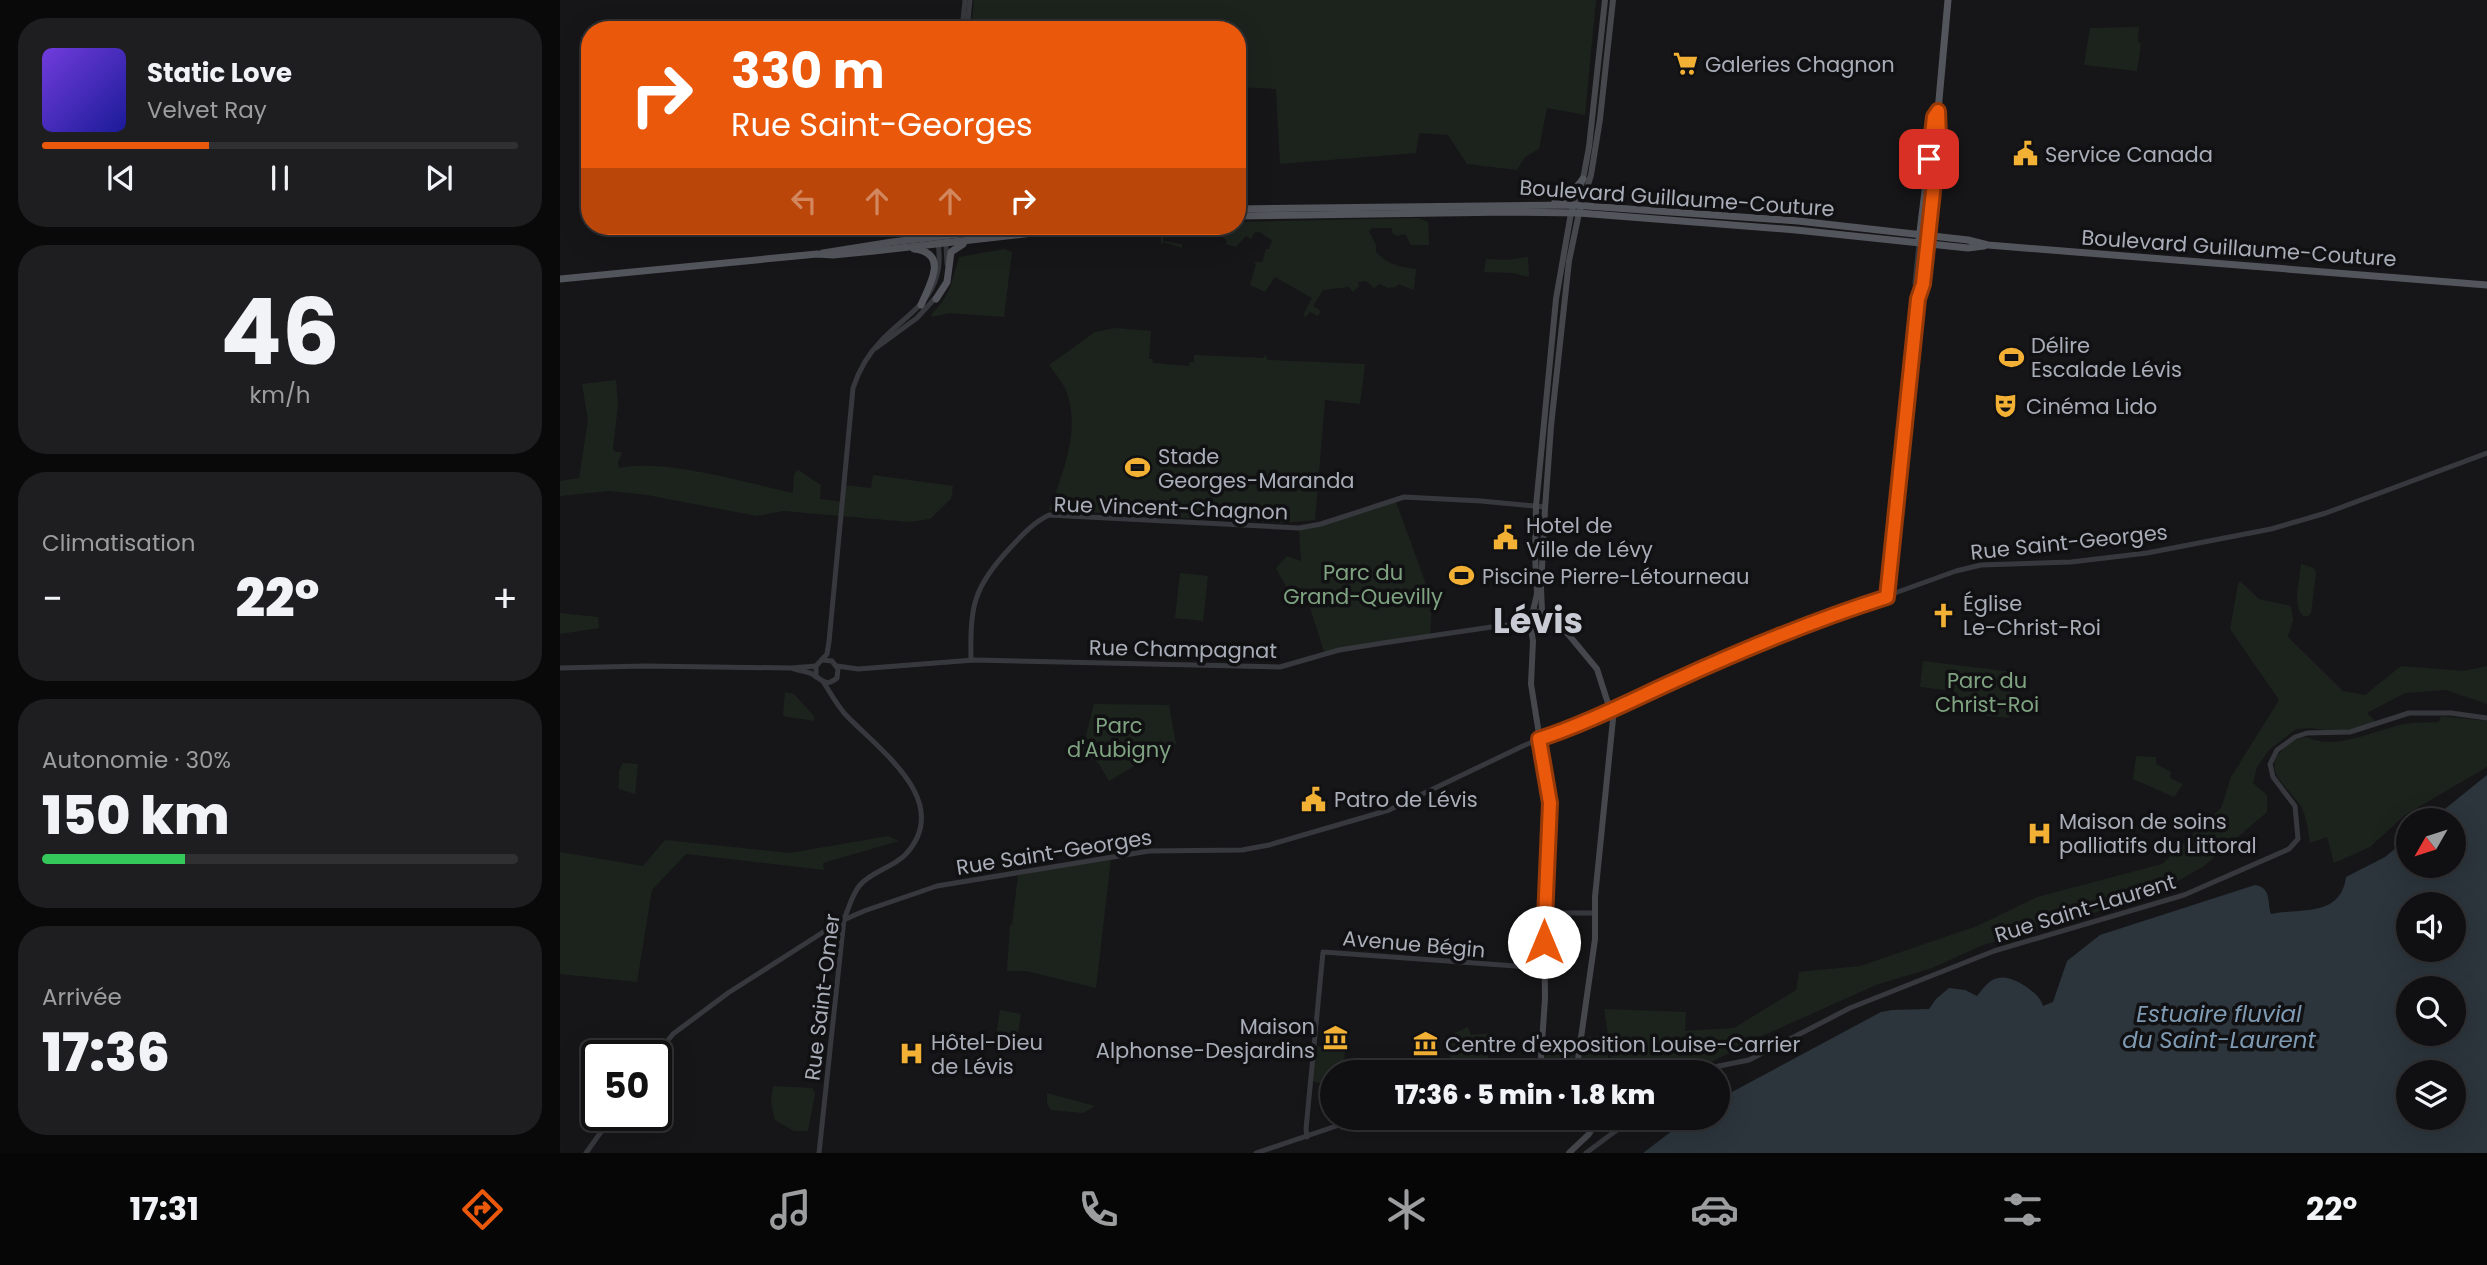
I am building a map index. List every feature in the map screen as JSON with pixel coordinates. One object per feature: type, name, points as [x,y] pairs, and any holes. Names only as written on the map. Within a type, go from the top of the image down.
[{"type":"main road","points":[[1542,1060],[1544,913],[1550,803],[1530,679],[1533,641],[1529,626],[1537,594],[1536,506],[1556,299],[1589,147],[1605,0]]},
{"type":"main road","points":[[1534,696],[1536,637],[1546,626],[1541,588],[1545,507],[1569,261],[1576,209],[1591,175],[1613,0]]},
{"type":"main road","points":[[1924,240],[1934,186],[1939,136],[1938,111],[1948,0]]},
{"type":"main road","points":[[1924,240],[1934,117],[1938,111]]},
{"type":"main road","points":[[1934,186],[1947,172]]},
{"type":"main road","points":[[1535,204],[1565,199],[1583,179]]},
{"type":"main road","name":"Boulevard Guillaume-Couture","points":[[1246,209],[1535,204],[1576,209],[1798,221],[1924,240],[1968,240],[1988,245],[2487,285]]},
{"type":"main road","name":"Boulevard Guillaume-Couture","points":[[1246,216],[1576,209]]},
{"type":"main road","points":[[819,254],[833,250],[988,235]]},
{"type":"main road","points":[[936,299],[947,282],[953,250],[988,235]]},
{"type":"main road","points":[[560,279],[819,254],[833,255],[900,248],[941,240]]},
{"type":"main road","points":[[900,248],[923,250],[933,260],[934,277],[921,305]]},
{"type":"main road","points":[[1531,613],[1544,614],[1568,634],[1597,669],[1611,711],[1612,731],[1594,913],[1595,939],[1577,1060]]},
{"type":"main road","points":[[1529,626],[1540,630]]},
{"type":"main road","points":[[1569,1153],[1592,1130]]},
{"type":"street","points":[[966,21],[968,0]]},
{"type":"street","points":[[876,348],[917,318],[936,299],[946,275],[940,235]]},
{"type":"street","points":[[816,677],[830,642],[853,388],[862,365],[931,292],[937,276],[942,235]]},
{"type":"street","points":[[1887,597],[1918,299],[1915,283],[1924,240]]},
{"type":"street","name":"Rue Saint-Georges","points":[[668,1040],[728,993],[844,919],[937,886],[1149,851],[1242,850],[1269,845],[1389,810],[1539,739],[1611,711],[1720,660],[1956,571],[1981,565],[2071,562],[2147,553],[2294,523],[2487,453]]},
{"type":"street","name":"Rue Vincent-Chagnon","points":[[971,660],[973,606],[982,581],[1017,540],[1049,516],[1299,528],[1321,524],[1404,497],[1545,507]]},
{"type":"street","name":"Rue Champagnat","points":[[1505,625],[1531,613]]},
{"type":"street","name":"Rue Champagnat","points":[[837,666],[858,669],[971,660],[1280,667],[1339,650],[1505,625],[1529,626]]},
{"type":"street","points":[[830,642],[832,661],[837,666],[833,699]]},
{"type":"street","points":[[560,668],[791,668],[832,661]]},
{"type":"street","points":[[791,668],[810,672],[824,683],[836,678]]},
{"type":"street","name":"Rue Champagnat","points":[[836,678],[858,669]]},
{"type":"street","name":"Rue Saint-Omer","points":[[819,1153],[844,919],[854,894],[863,882],[905,855],[920,832],[922,810],[910,783],[833,699],[824,683]]},
{"type":"street","name":"Rue Saint-Laurent","points":[[1730,1064],[1749,1060],[1850,1008],[1994,951],[2184,895],[2289,849],[2298,839],[2295,806],[2273,777],[2270,764],[2277,750],[2295,737],[2307,733],[2350,732],[2409,713],[2451,713],[2487,718]]},
{"type":"street","points":[[854,894],[853,909],[864,911]]},
{"type":"street","points":[[1544,913],[1594,913]]},
{"type":"street","name":"Avenue Bégin","points":[[1307,1137],[1323,952],[1544,968]]},
{"type":"street","points":[[1256,1153],[1327,1130]]},
{"type":"street","points":[[1587,1153],[1617,1130]]},
{"type":"street","points":[[586,1153],[602,1131]]},
{"type":"green space","points":[[974,0],[1596,0],[1585,115],[1547,108],[1539,149],[1525,157],[1517,170],[1467,164],[1448,135],[1419,133],[1416,153],[1280,164],[1276,89],[1246,87],[1246,21],[972,21]]},
{"type":"green space","points":[[2139,27],[2138,41],[2141,45],[2137,71],[2084,65],[2090,28]]},
{"type":"green space","points":[[1418,218],[1428,222],[1429,245],[1411,245],[1405,234],[1397,236],[1392,233],[1392,228],[1372,228],[1369,231],[1380,256],[1394,265],[1416,269],[1414,290],[1398,284],[1388,288],[1380,284],[1374,288],[1366,281],[1358,282],[1359,286],[1353,292],[1349,287],[1323,290],[1313,306],[1321,311],[1318,316],[1310,312],[1306,317],[1303,315],[1312,298],[1275,277],[1265,292],[1250,285],[1256,264],[1254,262],[1262,262],[1272,240],[1259,232],[1254,233],[1251,239],[1246,236],[1236,247],[1226,244],[1227,241],[1221,235],[1246,235],[1246,222]]},
{"type":"green space","points":[[1161,235],[1164,235],[1163,241],[1182,244],[1182,248],[1163,242],[1161,245]]},
{"type":"green space","points":[[1004,249],[1012,252],[1004,317],[949,313],[932,317],[950,288],[959,257]]},
{"type":"green space","points":[[1528,257],[1529,277],[1513,273],[1484,272],[1486,259]]},
{"type":"green space","points":[[1115,328],[1151,331],[1149,359],[1152,359],[1153,363],[1189,366],[1190,362],[1194,362],[1194,355],[1264,358],[1265,354],[1268,360],[1365,364],[1360,404],[1325,400],[1315,520],[1282,523],[1049,510],[1069,450],[1072,418],[1065,388],[1049,365],[1095,332]]},
{"type":"green space","points":[[616,380],[618,405],[613,448],[615,452],[622,452],[619,468],[659,466],[682,469],[793,493],[794,474],[798,470],[821,485],[820,499],[843,502],[845,485],[871,488],[873,475],[953,486],[951,499],[930,519],[909,522],[783,511],[757,516],[647,495],[609,491],[560,496],[560,481],[579,478],[588,420],[582,384]]},
{"type":"green space","name":"Parc du Grand-Quevilly","points":[[1395,499],[1428,590],[1433,590],[1430,637],[1325,655],[1308,601],[1288,590],[1276,568],[1287,556],[1301,561],[1299,528]]},
{"type":"green space","points":[[2301,564],[2314,568],[2316,573],[2311,613],[2308,616],[2303,616],[2298,605]]},
{"type":"green space","points":[[1180,573],[1208,576],[1203,621],[1175,618]]},
{"type":"green space","points":[[2240,581],[2259,599],[2291,606],[2293,620],[2288,637],[2343,691],[2365,695],[2401,666],[2464,671],[2487,666],[2487,704],[2446,690],[2405,693],[2367,713],[2378,724],[2337,732],[2296,729],[2269,750],[2257,767],[2253,783],[2267,795],[2267,812],[2204,866],[2164,889],[2114,907],[1983,945],[1932,968],[1876,985],[1715,1060],[1612,1060],[1604,1009],[1686,1012],[1685,1031],[1734,1028],[1796,990],[1799,972],[1860,966],[1977,926],[2037,897],[2162,864],[2221,808],[2231,777],[2279,700],[2230,629]]},
{"type":"green space","points":[[560,613],[598,617],[599,628],[560,634]]},
{"type":"green space","name":"Parc du Christ-Roi","points":[[1923,661],[2013,672],[2009,718],[1953,712],[1955,691],[1920,687]]},
{"type":"green space","points":[[785,692],[794,694],[814,716],[814,721],[783,716]]},
{"type":"green space","name":"Parc d'Aubigny","points":[[1094,704],[1169,705],[1176,744],[1109,781],[1099,764],[1082,751]]},
{"type":"green space","points":[[2441,716],[2487,721],[2487,767],[2417,808],[2396,808],[2396,823],[2370,847],[2334,863],[2327,837],[2310,843],[2302,809],[2275,771],[2274,764],[2283,749],[2303,737],[2318,741],[2342,741],[2405,724],[2439,722]]},
{"type":"green space","points":[[2136,756],[2156,757],[2156,764],[2171,772],[2170,778],[2183,784],[2174,797],[2133,779]]},
{"type":"green space","points":[[623,763],[638,764],[635,794],[619,789],[619,771]]},
{"type":"green space","points":[[888,836],[899,841],[823,863],[824,870],[686,854],[652,890],[637,982],[560,974],[560,852],[643,866],[665,840],[790,853]]},
{"type":"green space","points":[[1111,858],[1096,988],[1026,971],[1007,971],[1010,925],[1018,875]]},
{"type":"green space","points":[[1000,1010],[1021,1014],[1017,1040],[996,1037]]},
{"type":"green space","points":[[1468,1027],[1471,1035],[1491,1033],[1488,1060],[1451,1060],[1443,1038]]},
{"type":"green space","points":[[1604,1035],[1609,1060],[1582,1060],[1583,1038]]},
{"type":"green space","points":[[1315,1046],[1345,1051],[1344,1060],[1320,1060],[1320,1083],[1311,1081]]},
{"type":"green space","points":[[1543,1051],[1575,1053],[1574,1060],[1545,1060]]},
{"type":"green space","points":[[773,1086],[812,1088],[815,1093],[808,1131],[794,1131],[775,1120],[771,1102]]},
{"type":"green space","points":[[1047,1093],[1095,1106],[1083,1113],[1051,1110],[1047,1104]]},
{"type":"water","name":"Estuaire fluvial du Saint-Laurent","points":[[2487,775],[2487,1153],[1643,1153],[1673,1130],[1730,1130],[1730,1093],[1881,1012],[1929,1009],[1949,988],[1965,990],[1977,996],[1986,985],[1998,978],[2011,979],[2025,986],[2037,996],[2043,1006],[2053,1002],[2067,961],[2100,935],[2255,885],[2266,892],[2271,914],[2318,908],[2337,899],[2343,890],[2346,877],[2385,857],[2396,848],[2396,878],[2466,878],[2466,808],[2446,808]]},
{"type":"place","name":"Galeries Chagnon","points":[[1685,64]]},
{"type":"place","name":"Service Canada","points":[[2025,154]]},
{"type":"place","name":"Délire Escalade Lévis","points":[[2011,357]]},
{"type":"place","name":"Cinéma Lido","points":[[2006,406]]},
{"type":"place","name":"Stade Georges-Maranda","points":[[1138,468]]},
{"type":"place","name":"Hotel de Ville de Lévy","points":[[1506,537]]},
{"type":"place","name":"Piscine Pierre-Létourneau","points":[[1462,576]]},
{"type":"place","name":"Église Le-Christ-Roi","points":[[1943,615]]},
{"type":"place","name":"Patro de Lévis","points":[[1314,799]]},
{"type":"place","name":"Maison de soins palliatifs du Littoral","points":[[2039,833]]},
{"type":"place","name":"Maison Alphonse-Desjardins","points":[[1335,1038]]},
{"type":"place","name":"Centre d'exposition Louise-Carrier","points":[[1425,1044]]},
{"type":"place","name":"Hôtel-Dieu de Lévis","points":[[911,1054]]},
{"type":"district","name":"Lévis","points":[[1538,620]]},
{"type":"route","points":[[1544,942],[1550,803],[1539,739],[1607,713],[1720,660],[1816,621],[1887,597],[1918,299],[1923,284],[1939,136],[1938,111],[1934,117],[1929,159]]}]
